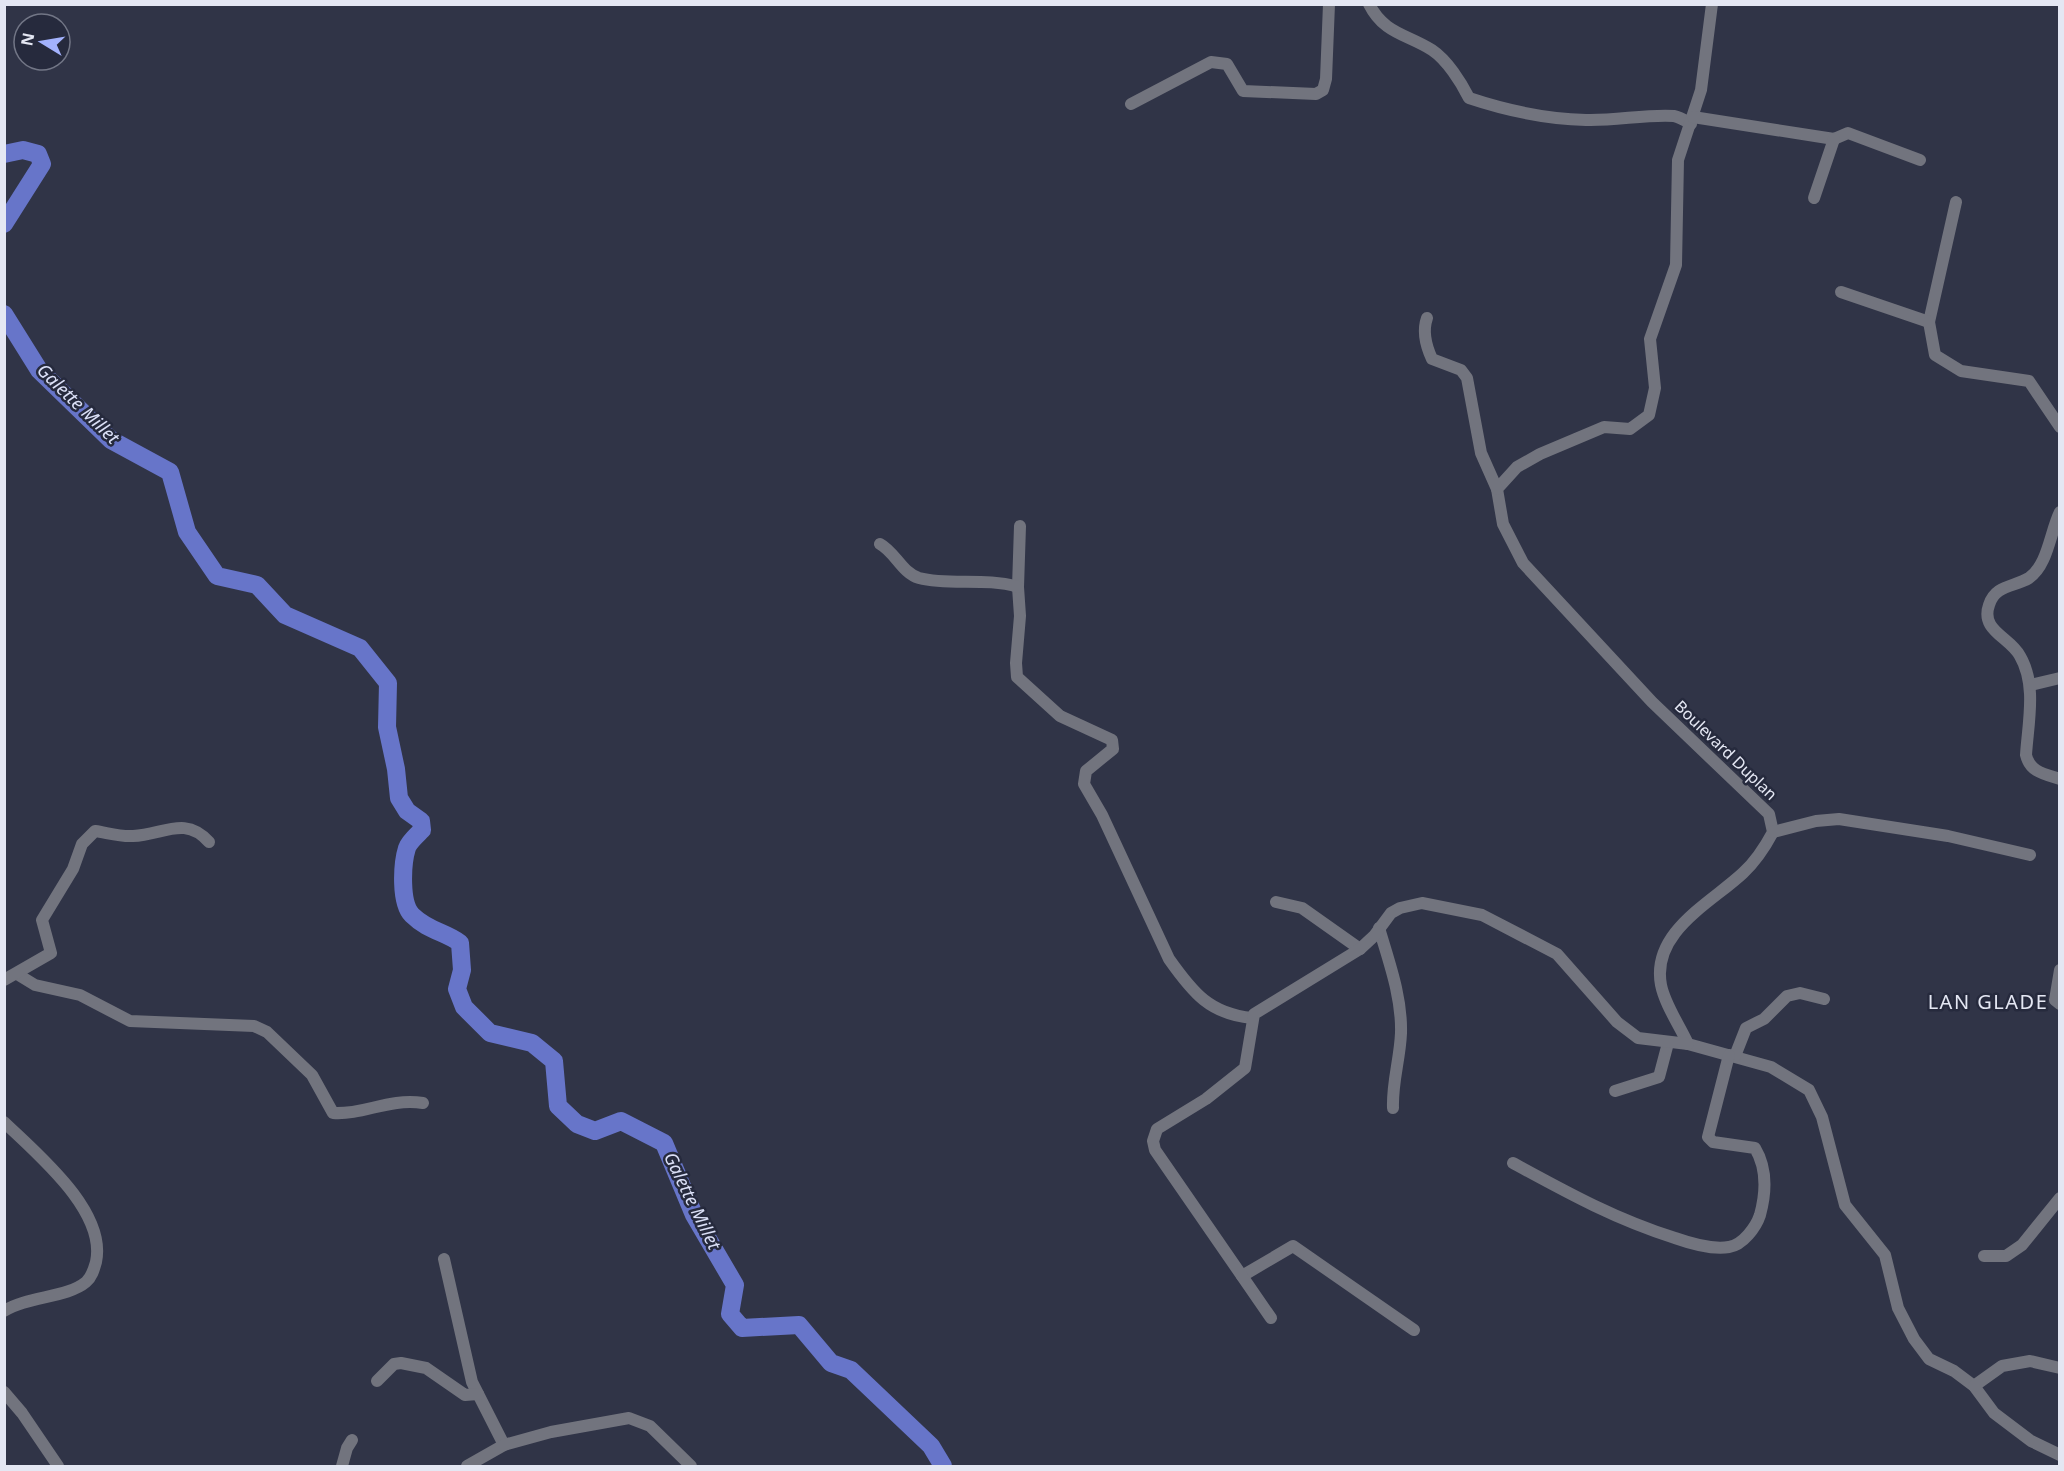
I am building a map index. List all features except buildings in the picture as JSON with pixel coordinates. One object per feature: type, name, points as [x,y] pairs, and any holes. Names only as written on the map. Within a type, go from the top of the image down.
[{"type":"street","points":[[1131,104],[1211,62],[1219,61],[1227,64],[1243,91],[1316,94],[1323,90],[1326,79],[1329,4]]},
{"type":"street","points":[[1369,4],[1391,31],[1433,51],[1459,79],[1469,98],[1499,108],[1525,110],[1547,117],[1623,120],[1676,116],[1834,139]]},
{"type":"street","points":[[1497,489],[1517,467],[1540,454],[1604,427],[1630,429],[1649,415],[1655,388],[1650,339],[1676,264],[1678,160],[1701,90],[1712,4]]},
{"type":"street","points":[[1814,198],[1834,139],[1843,133],[1856,135],[1920,160]]},
{"type":"street","points":[[1956,202],[1929,322],[1935,355],[1961,370],[2029,381],[2060,427]]},
{"type":"street","points":[[1841,292],[1929,322]]},
{"type":"street","name":"Boulevard Duplan","points":[[1426,318],[1425,337],[1432,359],[1461,370],[1467,378],[1481,453],[1497,489],[1503,524],[1523,563],[1652,702],[1769,814],[1773,832]]},
{"type":"street","points":[[2060,512],[2038,570],[2028,578],[2001,588],[1988,606],[1989,625],[2021,657],[2031,685],[2026,755],[2028,764],[2037,772],[2060,779]]},
{"type":"street","points":[[1020,526],[1017,677],[1060,716],[1112,740],[1114,745],[1110,753],[1086,771],[1084,784],[1107,824],[1169,959],[1211,1006],[1222,1013],[1252,1018]]},
{"type":"street","points":[[880,544],[890,549],[902,566],[918,578],[996,582],[1018,587]]},
{"type":"street","points":[[2031,685],[2060,678]]},
{"type":"street","points":[[1688,1044],[1661,986],[1661,960],[1679,925],[1744,872],[1773,832],[1816,821],[1839,819],[1948,836],[2030,855]]},
{"type":"street","points":[[4,980],[51,953],[42,920],[73,869],[82,844],[95,831],[130,837],[176,827],[201,832],[209,842]]},
{"type":"street","points":[[1276,902],[1302,908],[1360,949]]},
{"type":"street","points":[[1271,1318],[1155,1150],[1153,1141],[1157,1129],[1206,1099],[1245,1068],[1252,1018],[1260,1010],[1360,949],[1374,936],[1391,913],[1422,903],[1482,915],[1557,954],[1617,1022],[1638,1038],[1668,1044],[1688,1044],[1732,1055],[1771,1067],[1809,1090],[1822,1117],[1845,1205],[1885,1255],[1898,1308],[1914,1339],[1929,1359],[1954,1371],[1974,1386],[1994,1413],[2031,1441],[2060,1455]]},
{"type":"street","points":[[1379,928],[1399,996],[1401,1037],[1393,1077],[1393,1108]]},
{"type":"street","points":[[2060,970],[2055,1000],[2060,1004]]},
{"type":"street","points":[[17,974],[35,985],[80,995],[130,1021],[254,1026],[267,1032],[312,1075],[333,1113],[356,1111],[403,1100],[423,1103]]},
{"type":"street","points":[[1513,1163],[1608,1214],[1639,1227],[1692,1244],[1717,1248],[1732,1247],[1748,1235],[1754,1226],[1765,1193],[1762,1163],[1755,1148],[1713,1142],[1708,1137],[1732,1055],[1746,1028],[1764,1019],[1787,996],[1800,993],[1824,999]]},
{"type":"street","points":[[1615,1091],[1659,1077],[1668,1044]]},
{"type":"street","points":[[4,1122],[51,1168],[77,1200],[97,1236],[93,1273],[87,1282],[72,1290],[43,1296],[4,1311]]},
{"type":"street","points":[[1984,1256],[2006,1256],[2022,1245],[2060,1198]]},
{"type":"street","points":[[1242,1276],[1293,1246],[1414,1330]]},
{"type":"street","points":[[444,1259],[469,1370],[478,1394],[504,1445]]},
{"type":"street","points":[[1974,1386],[2002,1366],[2030,1361],[2060,1368]]},
{"type":"street","points":[[377,1381],[394,1364],[401,1363],[426,1368],[465,1395],[478,1394]]},
{"type":"street","points":[[4,1392],[58,1467]]},
{"type":"street","points":[[467,1467],[504,1445],[551,1432],[629,1418],[650,1426],[691,1467]]},
{"type":"street","points":[[342,1467],[352,1440]]},
{"type":"waterway","name":"Galette Millet","points":[[4,154],[23,150],[38,154],[42,164],[4,224]]},
{"type":"waterway","name":"Galette Millet","points":[[4,314],[39,370],[111,440],[170,472],[187,532],[217,576],[257,585],[285,615],[360,648],[388,683],[387,727],[396,769],[399,798],[407,811],[421,821],[422,830],[409,843],[405,855],[403,873],[405,902],[412,915],[418,920],[460,943],[462,970],[457,989],[464,1007],[490,1033],[532,1043],[554,1061],[558,1106],[577,1124],[595,1131],[621,1121],[664,1143],[694,1215],[735,1285],[730,1314],[742,1328],[799,1325],[831,1363],[851,1370],[931,1446],[943,1466]]},
{"type":"district","name":"LAN GLADE","points":[[1988,1002]]}]
